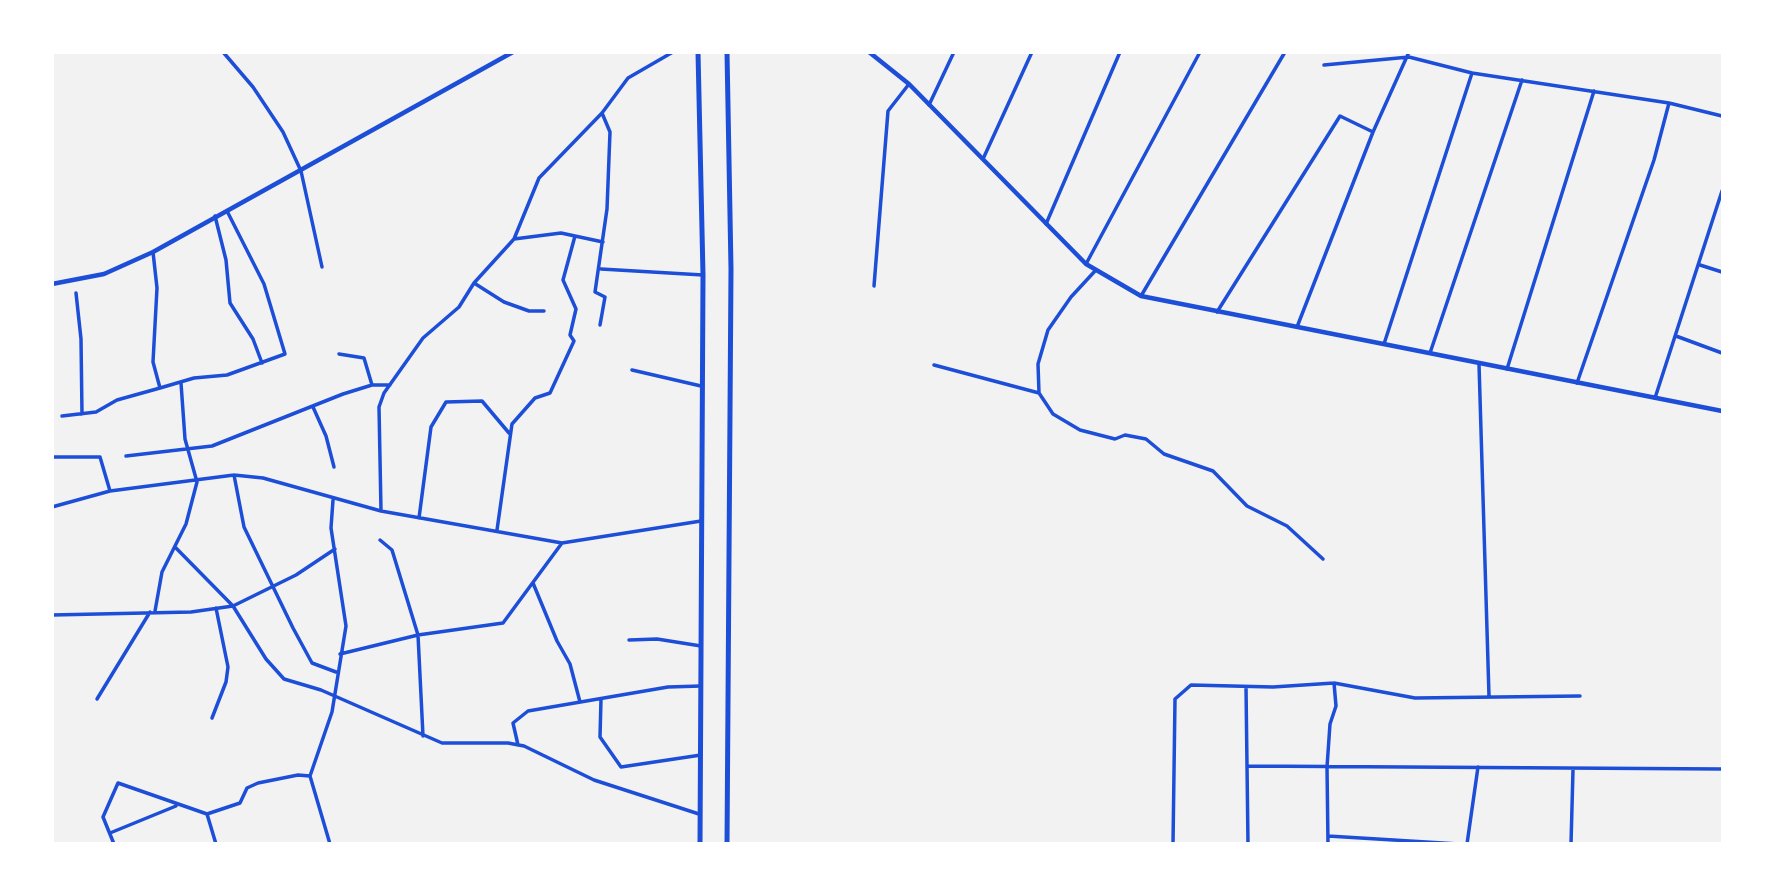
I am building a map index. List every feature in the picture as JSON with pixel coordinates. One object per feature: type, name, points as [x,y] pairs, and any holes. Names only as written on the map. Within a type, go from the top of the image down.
[{"type":"highway","points":[[698,52],[703,275],[700,844]]},
{"type":"highway","points":[[727,52],[731,269],[727,844]]},
{"type":"street","points":[[223,52],[253,87],[283,132],[301,171],[322,267]]},
{"type":"street","points":[[52,284],[104,274],[153,252],[513,52]]},
{"type":"street","points":[[381,511],[379,407],[390,385],[423,338],[459,307],[474,283],[514,239],[539,178],[602,113],[628,78],[673,52]]},
{"type":"street","points":[[870,52],[909,84],[1045,226],[1086,264],[1141,296],[1723,411]]},
{"type":"street","points":[[929,105],[954,52]]},
{"type":"street","points":[[983,159],[1032,52]]},
{"type":"street","points":[[1045,226],[1120,52]]},
{"type":"street","points":[[1086,264],[1200,52]]},
{"type":"street","points":[[1141,296],[1285,52]]},
{"type":"street","points":[[1297,327],[1373,132],[1409,55]]},
{"type":"street","points":[[1324,65],[1409,55],[1472,73],[1669,103],[1723,116]]},
{"type":"street","points":[[1384,344],[1472,73]]},
{"type":"street","points":[[1430,354],[1522,79]]},
{"type":"street","points":[[874,286],[888,111],[909,84]]},
{"type":"street","points":[[1507,369],[1594,91]]},
{"type":"street","points":[[1577,384],[1654,160],[1669,103]]},
{"type":"street","points":[[600,325],[605,297],[595,292],[601,269],[610,132],[602,113]]},
{"type":"street","points":[[1217,312],[1340,116],[1373,132]]},
{"type":"street","points":[[1655,399],[1723,191]]},
{"type":"street","points":[[62,416],[96,412],[117,400],[194,378],[227,374],[285,354],[264,284],[227,211]]},
{"type":"street","points":[[1716,211],[1723,213]]},
{"type":"street","points":[[215,216],[226,260],[230,303],[253,339],[262,363]]},
{"type":"street","points":[[514,239],[561,233],[603,242]]},
{"type":"street","points":[[497,530],[512,424],[529,404],[550,393],[574,341],[570,335],[576,309],[563,280],[575,236]]},
{"type":"street","points":[[153,252],[157,288],[153,362],[160,388]]},
{"type":"street","points":[[1700,265],[1723,272]]},
{"type":"street","points":[[601,269],[703,275]]},
{"type":"street","points":[[1095,271],[1071,297],[1048,330],[1038,364],[1039,393],[1053,414],[1080,429],[1115,439],[1125,435],[1146,439],[1164,454],[1213,471],[1247,506],[1287,526],[1323,559]]},
{"type":"street","points":[[474,283],[504,302],[529,311],[544,311]]},
{"type":"street","points":[[76,293],[81,339],[82,414]]},
{"type":"street","points":[[1676,336],[1723,353]]},
{"type":"street","points":[[339,354],[364,358],[372,385]]},
{"type":"street","points":[[1479,364],[1489,696]]},
{"type":"street","points":[[934,365],[1039,393]]},
{"type":"street","points":[[632,370],[703,386]]},
{"type":"street","points":[[97,699],[152,612],[162,572],[187,524],[198,481],[188,449],[181,383]]},
{"type":"street","points":[[126,456],[212,446],[372,385],[390,385]]},
{"type":"street","points":[[419,518],[431,428],[446,401],[483,402],[509,433]]},
{"type":"street","points":[[313,407],[326,436],[334,467]]},
{"type":"street","points":[[52,457],[100,457],[110,491]]},
{"type":"street","points":[[52,507],[110,491],[234,475],[263,478],[332,500],[381,511],[562,543],[703,521]]},
{"type":"street","points":[[234,475],[244,527],[312,663],[336,672]]},
{"type":"street","points":[[330,844],[310,776],[335,697],[336,672],[345,619],[335,549],[332,500]]},
{"type":"street","points":[[380,541],[392,551],[418,635],[423,736]]},
{"type":"street","points":[[340,654],[418,635],[503,623],[562,543]]},
{"type":"street","points":[[175,547],[233,606],[278,674],[423,736],[453,744],[518,745],[541,752],[594,780],[701,814]]},
{"type":"street","points":[[53,613],[152,612],[233,606],[274,587],[335,549]]},
{"type":"street","points":[[533,583],[557,642],[570,664],[580,702]]},
{"type":"street","points":[[212,718],[228,667],[216,608]]},
{"type":"street","points":[[629,640],[657,639],[701,646]]},
{"type":"street","points":[[1328,844],[1326,767],[1330,724],[1336,706],[1334,683]]},
{"type":"street","points":[[1172,844],[1175,699],[1196,684],[1246,687],[1334,683],[1415,698],[1580,696]]},
{"type":"street","points":[[518,745],[513,727],[518,717],[552,705],[668,687],[701,686]]},
{"type":"street","points":[[1246,687],[1248,844]]},
{"type":"street","points":[[601,698],[600,737],[621,767],[701,755]]},
{"type":"street","points":[[1247,766],[1723,769]]},
{"type":"street","points":[[1467,844],[1478,767]]},
{"type":"street","points":[[1571,844],[1573,770]]},
{"type":"street","points":[[114,844],[103,817],[118,783],[207,814],[240,803],[247,788],[258,783],[298,775],[310,776]]},
{"type":"street","points":[[110,833],[178,805]]},
{"type":"street","points":[[207,814],[216,844]]},
{"type":"street","points":[[1328,836],[1459,844]]},
{"type":"street","points":[[1508,844],[1533,844]]}]
